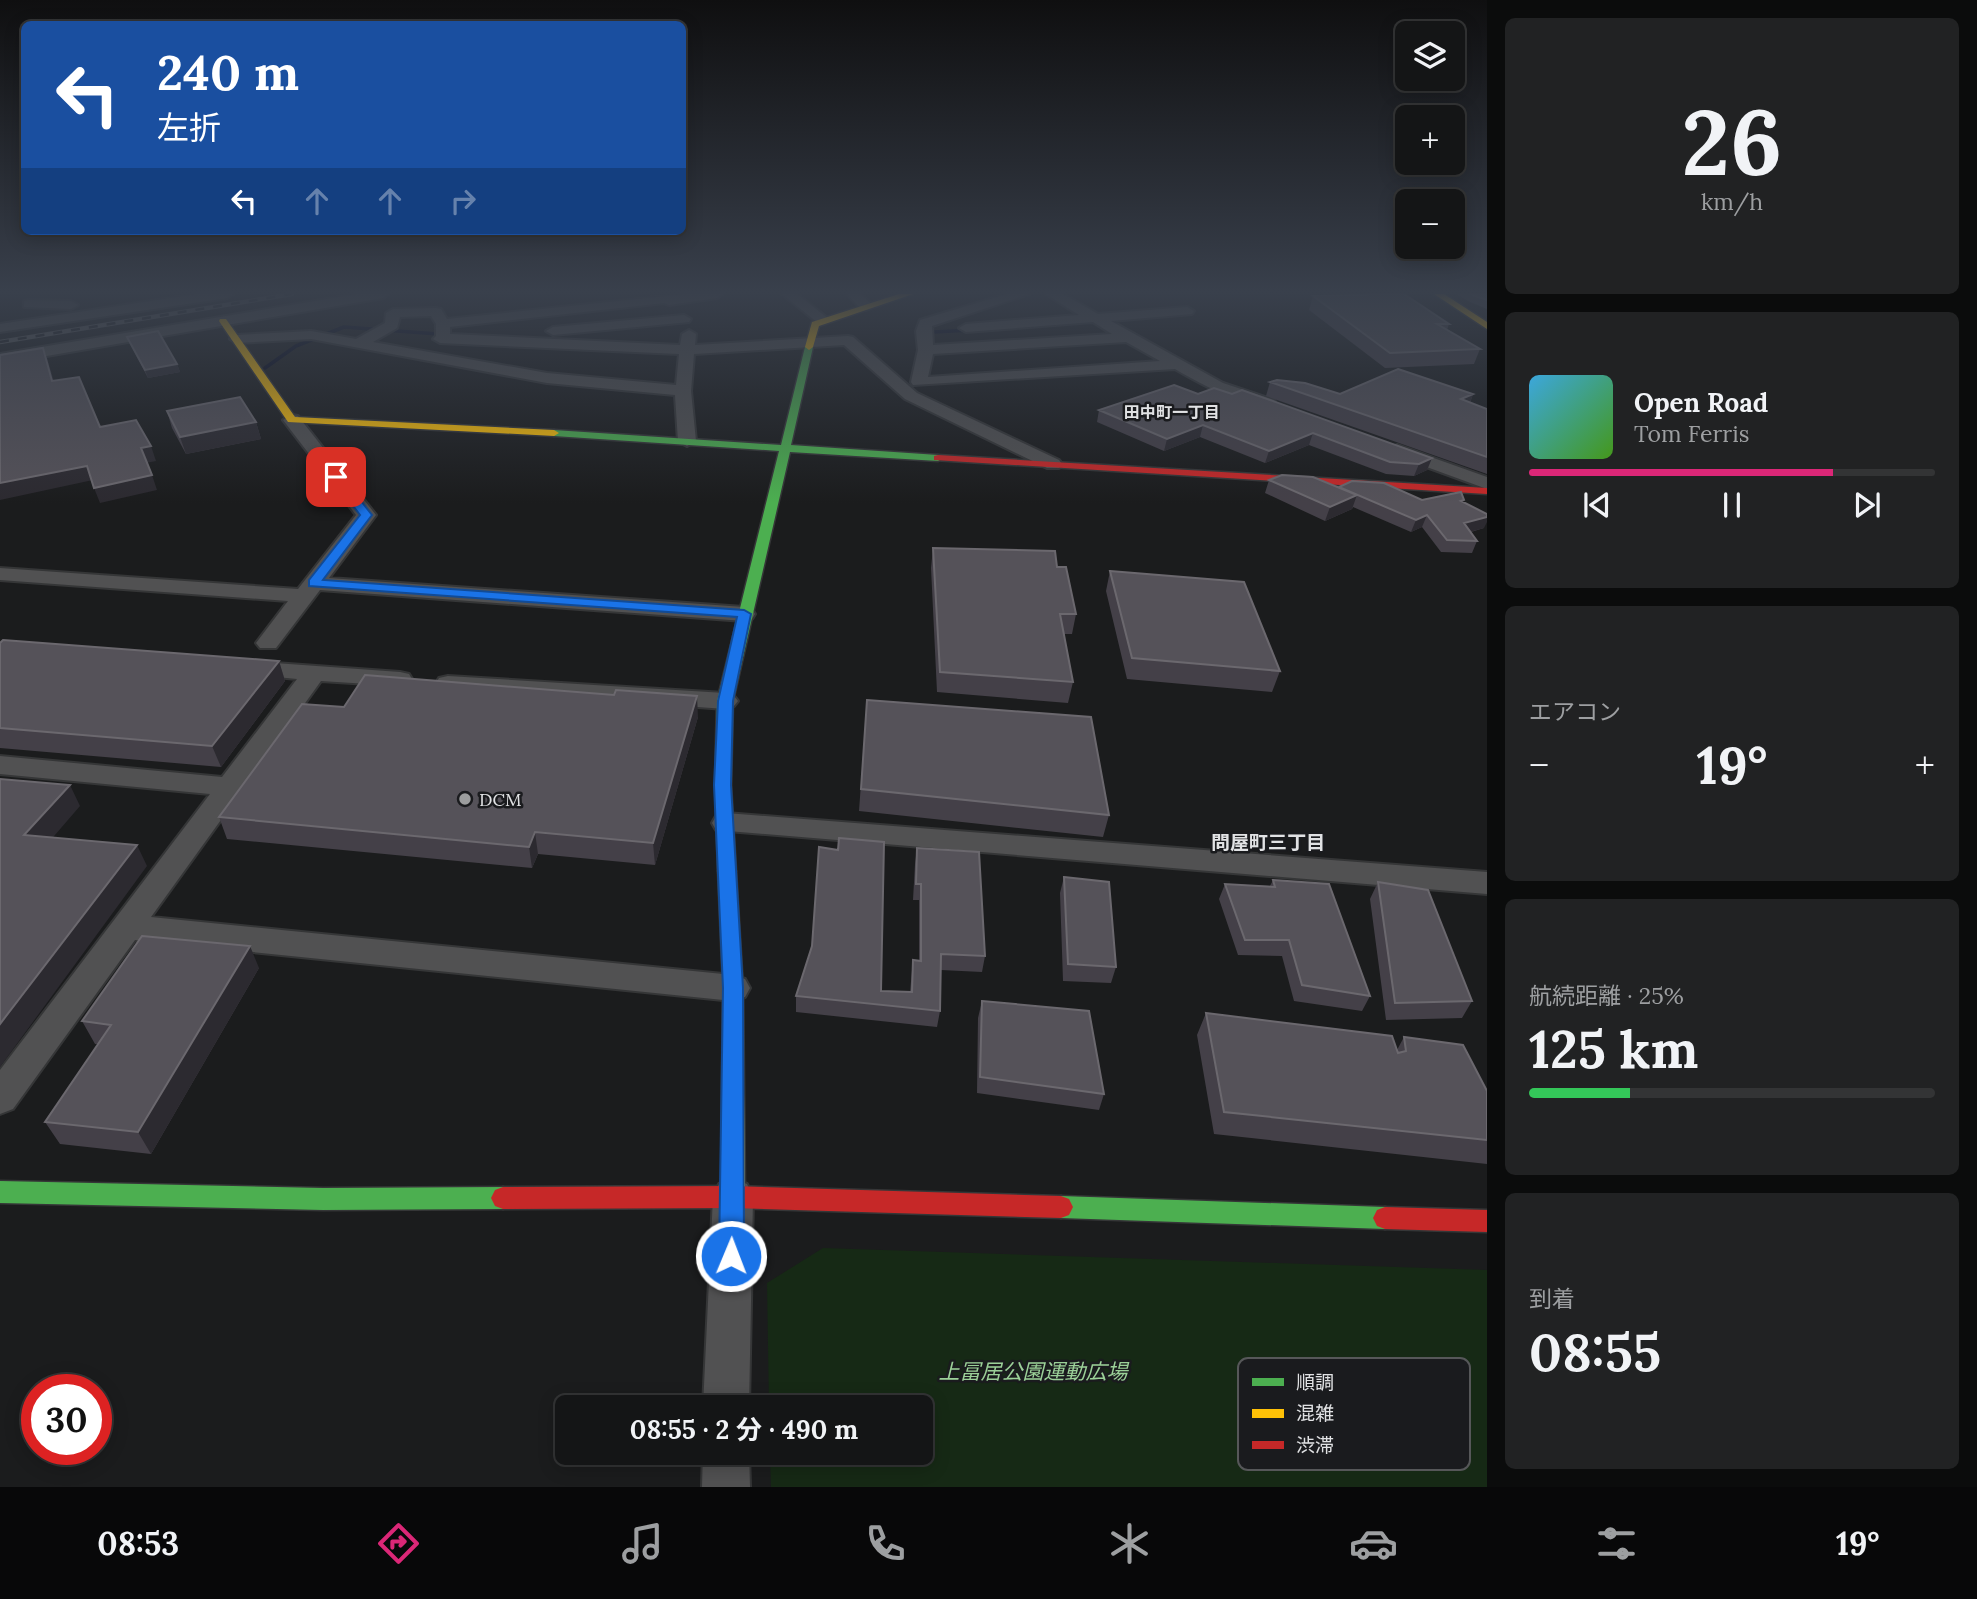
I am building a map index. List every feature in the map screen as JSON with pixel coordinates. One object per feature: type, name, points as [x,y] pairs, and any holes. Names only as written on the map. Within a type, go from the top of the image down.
[{"type":"street","points":[[254,363],[292,419],[366,515],[268,643]]},
{"type":"street","points":[[467,363],[547,378],[683,391]]},
{"type":"street","points":[[686,363],[683,391],[687,441]]},
{"type":"street","points":[[726,1395],[733,1197],[733,988],[723,785],[725,701],[805,363]]},
{"type":"street","points":[[880,363],[916,389],[1052,464]]},
{"type":"street","points":[[916,389],[923,363]]},
{"type":"street","points":[[916,389],[1178,364],[1217,386],[1280,408]]},
{"type":"street","points":[[292,419],[1487,491]]},
{"type":"street","points":[[1380,443],[1487,483]]},
{"type":"street","points":[[0,574],[744,614]]},
{"type":"street","points":[[219,666],[725,701]]},
{"type":"street","points":[[0,1098],[314,673]]},
{"type":"street","points":[[0,765],[230,787]]},
{"type":"street","points":[[726,823],[1487,883]]},
{"type":"street","points":[[127,927],[733,988]]},
{"type":"street","points":[[0,1192],[323,1199],[733,1197],[1487,1221]]},
{"type":"street","points":[[726,1465],[726,1487]]},
{"type":"green space","name":"上冨居公園運動広場","points":[[823,1248],[1487,1270],[1487,1487],[771,1487],[770,1465],[933,1465],[933,1395],[769,1395],[767,1283]]},
{"type":"building","points":[[0,363],[47,363],[52,381],[79,377],[100,427],[136,420],[151,446],[141,448],[152,475],[94,488],[87,466],[0,483]]},
{"type":"building","points":[[141,363],[177,364],[145,370]]},
{"type":"building","points":[[1398,369],[1473,394],[1461,399],[1487,409],[1487,457],[1270,382],[1277,380],[1305,383],[1340,394]]},
{"type":"building","points":[[1174,385],[1198,394],[1214,388],[1232,394],[1242,390],[1432,458],[1419,464],[1390,462],[1313,433],[1269,451],[1203,425],[1167,439],[1099,410]]},
{"type":"building","points":[[240,397],[256,422],[180,437],[167,411]]},
{"type":"building","points":[[1282,475],[1313,477],[1357,495],[1330,507],[1269,480]]},
{"type":"building","points":[[1352,481],[1384,483],[1422,500],[1461,492],[1464,500],[1461,501],[1487,514],[1487,517],[1464,523],[1477,541],[1447,540],[1427,515],[1416,520],[1339,487]]},
{"type":"building","points":[[933,548],[1055,551],[1057,567],[1066,567],[1076,614],[1060,614],[1073,682],[940,672]]},
{"type":"building","points":[[1110,571],[1244,582],[1280,671],[1132,658]]},
{"type":"building","points":[[3,640],[279,661],[212,746],[0,728],[0,643]]},
{"type":"building","name":"DCM","points":[[365,675],[614,695],[616,690],[697,696],[653,843],[535,832],[529,847],[219,817],[302,704],[344,707]]},
{"type":"building","points":[[867,700],[1091,717],[1109,815],[861,789]]},
{"type":"building","points":[[0,779],[70,785],[24,835],[137,845],[0,1024]]},
{"type":"building","points":[[839,838],[884,842],[881,991],[912,992],[913,960],[921,961],[921,884],[916,884],[917,848],[979,852],[985,956],[941,954],[940,1011],[796,996],[812,946],[819,847],[838,850]]},
{"type":"building","points":[[1064,877],[1109,882],[1116,967],[1068,964]]},
{"type":"building","points":[[1273,880],[1329,884],[1370,996],[1302,985],[1289,940],[1245,940],[1225,884],[1275,887]]},
{"type":"building","points":[[1378,882],[1428,890],[1472,1001],[1395,1003]]},
{"type":"building","points":[[142,936],[250,946],[138,1132],[45,1122],[111,1025],[82,1021]]},
{"type":"building","points":[[982,1001],[1089,1011],[1104,1094],[980,1077]]},
{"type":"building","points":[[1206,1013],[1392,1036],[1398,1053],[1406,1051],[1404,1037],[1463,1045],[1487,1091],[1487,1140],[1224,1112]]},
{"type":"waterway","points":[[265,368],[271,363]]},
{"type":"traffic: fast","points":[[727,871],[723,785],[725,701],[805,363]]},
{"type":"traffic: fast","points":[[554,433],[938,458]]},
{"type":"traffic: fast","points":[[0,1192],[323,1199],[503,1198]]},
{"type":"traffic: fast","points":[[1061,1207],[1385,1218]]},
{"type":"traffic: slow","points":[[253,363],[292,420],[554,433]]},
{"type":"traffic: slow","points":[[727,871],[733,988],[733,1197]]},
{"type":"traffic: jam","points":[[938,458],[1487,491]]},
{"type":"traffic: jam","points":[[503,1198],[733,1197],[1061,1207]]},
{"type":"traffic: jam","points":[[1385,1218],[1487,1221]]},
{"type":"place","name":"DCM","points":[[465,799]]},
{"type":"district","name":"田中町一丁目","points":[[1172,412]]},
{"type":"district","name":"問屋町三丁目","points":[[1268,842]]},
{"type":"route","points":[[336,477],[366,515],[314,583],[744,614],[725,701],[723,785],[733,988],[731,1256]]}]
